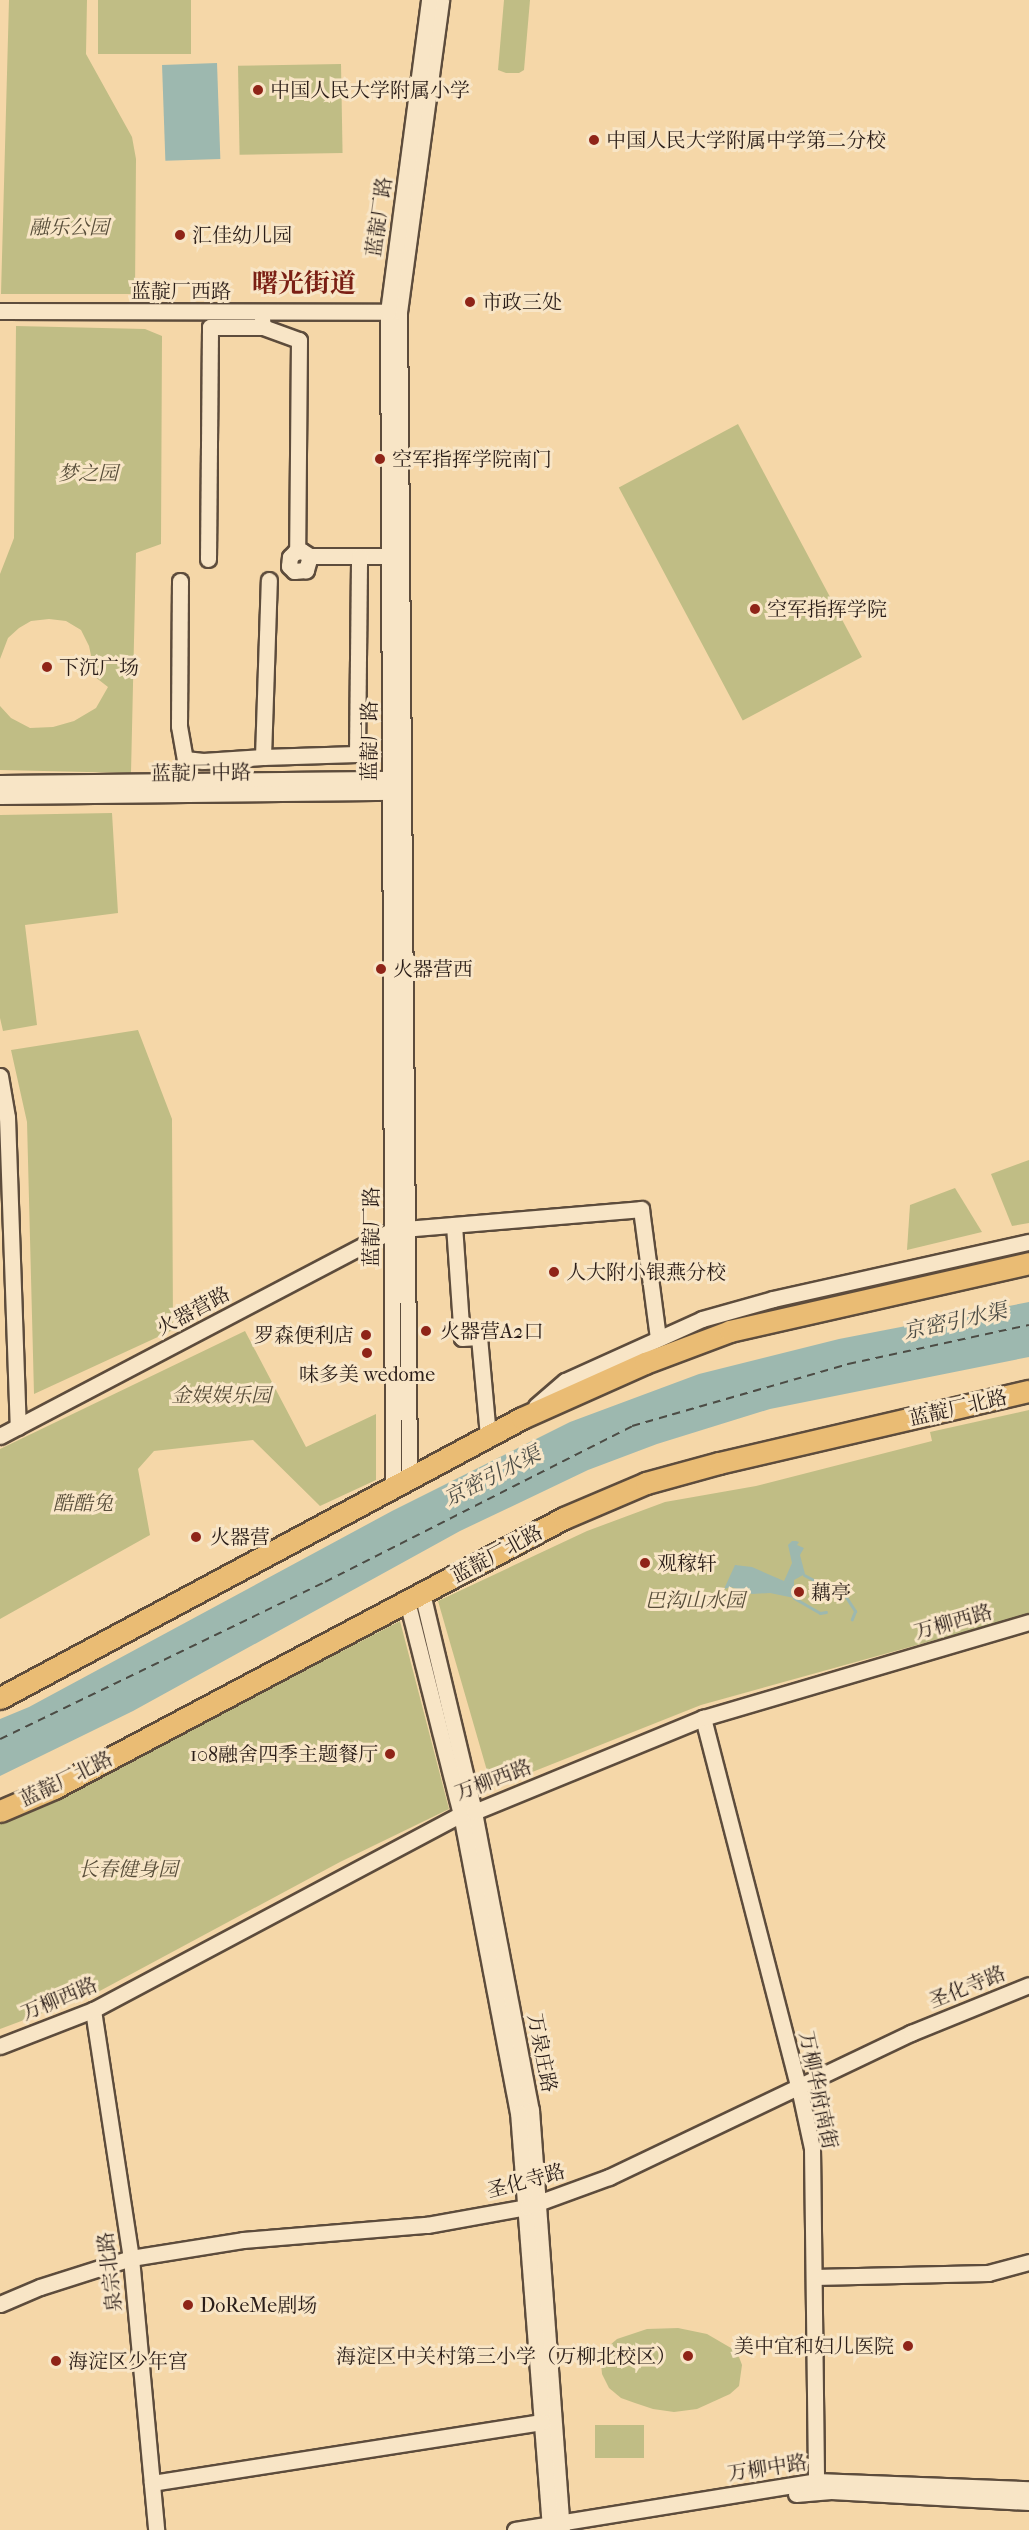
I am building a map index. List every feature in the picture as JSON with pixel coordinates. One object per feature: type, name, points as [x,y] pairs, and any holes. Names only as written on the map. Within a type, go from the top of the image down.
[{"type":"highway","points":[[0,1698],[522,1418],[645,1363],[730,1331],[1029,1263]]},
{"type":"highway","name":"蓝靛厂北路","points":[[0,1811],[54,1788],[564,1518],[645,1483],[1029,1391]]},
{"type":"street","name":"蓝靛厂路","points":[[401,1481],[392,1230],[396,786],[393,312],[429,0]]},
{"type":"street","name":"蓝靛厂路","points":[[393,312],[441,0]]},
{"type":"street","name":"蓝靛厂西路","points":[[0,311],[262,320],[393,312]]},
{"type":"street","points":[[208,559],[210,327],[262,320],[299,340],[304,554],[359,556],[395,553]]},
{"type":"street","points":[[180,581],[179,726],[185,759],[203,761],[357,754],[359,556]]},
{"type":"street","points":[[263,757],[269,580]]},
{"type":"street","points":[[202,788],[203,761]]},
{"type":"street","name":"蓝靛厂中路","points":[[0,783],[202,788]]},
{"type":"street","name":"蓝靛厂路","points":[[396,786],[408,1229],[401,1481]]},
{"type":"street","name":"蓝靛厂中路","points":[[0,796],[202,788],[396,786]]},
{"type":"street","points":[[0,1076],[7,1117],[5,1185],[18,1427]]},
{"type":"street","name":"火器营路","points":[[0,1436],[392,1230],[641,1209],[658,1338]]},
{"type":"street","points":[[454,1225],[462,1338],[478,1337],[488,1436]]},
{"type":"street","points":[[522,1418],[565,1381],[702,1319],[773,1299],[1029,1242]]},
{"type":"street","name":"万泉庄路","points":[[415,1597],[467,1813],[533,2205],[556,2527]]},
{"type":"street","name":"万柳西路","points":[[0,2046],[93,2010],[467,1813],[703,1718],[1029,1622]]},
{"type":"street","name":"万柳华府南街","points":[[703,1718],[799,2088],[812,2148],[816,2481]]},
{"type":"street","name":"圣化寺路","points":[[0,2304],[40,2287],[131,2258],[243,2240],[427,2224],[533,2205],[609,2177],[911,2033],[1029,1985]]},
{"type":"street","name":"泉宗北路","points":[[93,2010],[131,2258],[156,2530]]},
{"type":"street","name":"万泉庄路","points":[[533,2205],[542,2422],[556,2527]]},
{"type":"street","points":[[814,2277],[988,2272],[1029,2262]]},
{"type":"street","points":[[152,2483],[542,2422]]},
{"type":"street","name":"万柳中路","points":[[515,2530],[556,2527],[816,2481],[1029,2489]]},
{"type":"street","name":"万柳中路","points":[[580,2530],[806,2492],[1029,2502]]},
{"type":"green space","name":"融乐公园","points":[[9,0],[87,0],[86,54],[132,137],[136,159],[135,294],[1,294]]},
{"type":"green space","points":[[98,0],[191,0],[191,54],[98,54]]},
{"type":"green space","points":[[504,0],[530,0],[524,70],[519,73],[506,73],[498,70]]},
{"type":"green space","points":[[341,64],[343,153],[240,155],[238,66]]},
{"type":"green space","name":"梦之园","points":[[16,326],[145,329],[162,336],[161,544],[136,553],[131,773],[0,770],[0,706],[11,718],[30,728],[53,727],[74,721],[96,708],[108,687],[90,673],[92,660],[89,646],[81,630],[66,621],[49,619],[31,621],[8,638],[0,659],[0,574],[14,538]]},
{"type":"green space","points":[[738,424],[862,657],[743,720],[619,487]]},
{"type":"green space","points":[[112,813],[118,913],[25,925],[37,1025],[3,1031],[0,1018],[0,815]]},
{"type":"green space","points":[[138,1030],[172,1119],[173,1330],[34,1394],[27,1122],[11,1050]]},
{"type":"green space","points":[[1029,1160],[1029,1223],[1012,1226],[991,1174]]},
{"type":"green space","points":[[955,1188],[982,1232],[907,1250],[910,1205]]},
{"type":"green space","points":[[245,1331],[306,1447],[376,1414],[376,1480],[320,1506],[253,1440],[154,1451],[138,1469],[150,1535],[0,1619],[0,1449]]},
{"type":"green space","name":"巴沟山水园","points":[[1029,1410],[1029,1614],[701,1705],[492,1788],[438,1601],[587,1531],[665,1502],[756,1486],[932,1441],[930,1432]]},
{"type":"green space","name":"长春健身园","points":[[400,1621],[449,1809],[340,1862],[96,1993],[0,2029],[0,1822],[47,1804]]},
{"type":"green space","points":[[678,2328],[707,2334],[731,2348],[739,2357],[742,2365],[739,2386],[730,2394],[697,2409],[674,2412],[653,2409],[621,2398],[609,2388],[602,2374],[601,2363],[609,2346],[617,2339],[647,2329]]},
{"type":"green space","points":[[595,2425],[644,2425],[644,2458],[595,2458]]},
{"type":"water","points":[[217,63],[220,159],[165,161],[162,65]]},
{"type":"water","name":"京密引水渠","points":[[1029,1302],[1029,1357],[770,1409],[657,1444],[588,1470],[460,1531],[133,1711],[0,1776],[0,1719],[29,1707],[392,1511],[570,1422],[699,1374],[839,1339]]},
{"type":"water","points":[[792,1541],[799,1542],[797,1545],[804,1548],[800,1555],[805,1574],[794,1580],[794,1598],[770,1593],[752,1594],[731,1587],[724,1589],[735,1565],[752,1567],[784,1581],[792,1563],[788,1545]]},
{"type":"waterway","points":[[804,1575],[846,1597],[855,1611],[852,1619]]},
{"type":"waterway","points":[[794,1598],[820,1613],[826,1612]]},
{"type":"ferry route","points":[[0,1739],[325,1582],[632,1426],[848,1364],[1029,1325]]},
{"type":"place","name":"中国人民大学附属小学","points":[[258,90]]},
{"type":"place","name":"中国人民大学附属中学第二分校","points":[[594,140]]},
{"type":"place","name":"汇佳幼儿园","points":[[180,235]]},
{"type":"place","name":"市政三处","points":[[470,302]]},
{"type":"place","name":"空军指挥学院南门","points":[[380,459]]},
{"type":"place","name":"空军指挥学院","points":[[755,609]]},
{"type":"place","name":"下沉广场","points":[[47,667]]},
{"type":"place","name":"火器营西","points":[[381,969]]},
{"type":"place","name":"人大附小银燕分校","points":[[554,1272]]},
{"type":"place","name":"火器营A2口","points":[[426,1331]]},
{"type":"place","name":"罗森便利店","points":[[366,1335]]},
{"type":"place","name":"味多美 wedome","points":[[367,1353]]},
{"type":"place","name":"火器营","points":[[196,1537]]},
{"type":"place","name":"观稼轩","points":[[645,1563]]},
{"type":"place","name":"藕亭","points":[[799,1592]]},
{"type":"place","name":"108融舍四季主题餐厅","points":[[390,1754]]},
{"type":"place","name":"DoReMe剧场","points":[[188,2305]]},
{"type":"place","name":"美中宜和妇儿医院","points":[[908,2346]]},
{"type":"place","name":"海淀区中关村第三小学（万柳北校区）","points":[[688,2356]]},
{"type":"place","name":"海淀区少年宫","points":[[56,2361]]},
{"type":"district","name":"曙光街道","points":[[304,284]]},
{"type":"park label","name":"金娱娱乐园","points":[[221,1395]]},
{"type":"park label","name":"酷酷兔","points":[[83,1503]]}]
